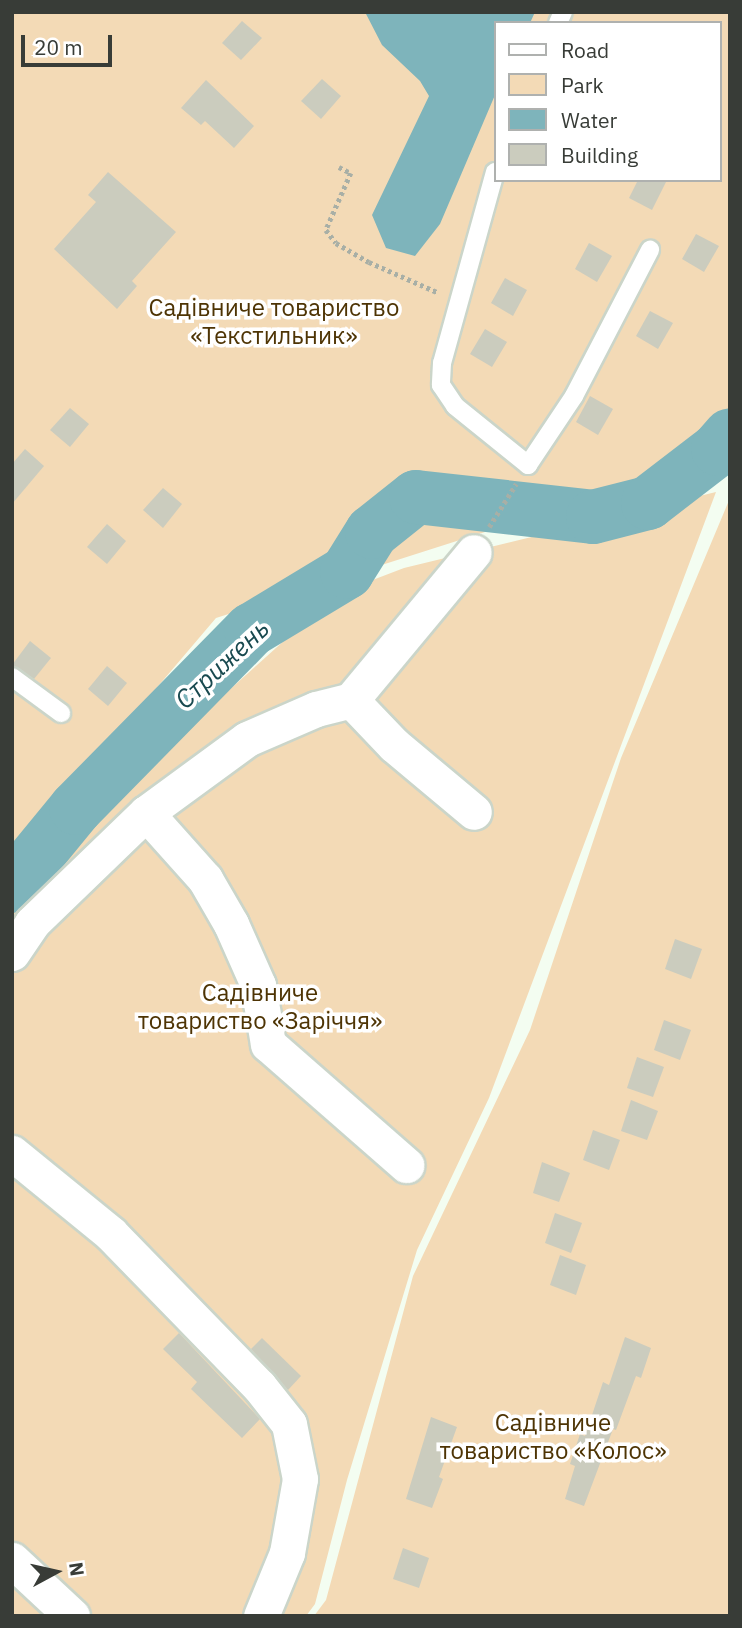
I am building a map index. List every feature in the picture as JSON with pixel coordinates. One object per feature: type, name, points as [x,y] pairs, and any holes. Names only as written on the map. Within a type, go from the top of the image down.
[{"type":"street","points":[[12,953],[32,923],[146,813],[247,739],[316,709],[351,700],[474,552]]},
{"type":"street","points":[[351,700],[394,745],[474,812]]},
{"type":"street","points":[[146,813],[205,879],[231,925],[258,985],[268,1044],[405,1165]]},
{"type":"street","points":[[12,1153],[110,1233],[259,1386],[289,1424],[300,1479],[287,1553],[261,1616]]},
{"type":"street","points":[[12,1560],[72,1616]]},
{"type":"lane","points":[[494,176],[442,363],[441,385],[455,406],[528,465],[574,396],[650,250]]},
{"type":"lane","points":[[12,677],[61,713]]},
{"type":"path","points":[[339,167],[351,173],[336,201],[326,230],[336,243],[369,262],[461,302]]},
{"type":"path","points":[[474,552],[528,465]]},
{"type":"green space","name":"Садівниче товариство «Текстильник»","points":[[12,12],[730,12],[730,410],[651,479],[216,618],[12,858]]},
{"type":"green space","name":"Садівниче товариство «Заріччя»","points":[[716,492],[489,1098],[417,1250],[347,1480],[315,1604],[306,1616],[12,1616],[12,913],[45,872],[227,692],[336,594],[404,568]]},
{"type":"green space","name":"Садівниче товариство «Колос»","points":[[730,498],[730,1616],[314,1616],[326,1600],[413,1276],[530,1030],[621,758]]},
{"type":"water","points":[[365,12],[535,12],[531,21],[494,21],[494,97],[440,224],[415,256],[386,248],[372,215],[429,96],[420,81],[382,45]]},
{"type":"building","points":[[242,21],[262,38],[241,60],[222,43]]},
{"type":"building","points":[[322,79],[341,96],[321,119],[301,101]]},
{"type":"building","points":[[206,80],[254,126],[234,148],[205,121],[201,125],[181,108]]},
{"type":"building","points":[[108,172],[176,232],[132,281],[137,286],[117,309],[54,249],[96,202],[88,195]]},
{"type":"building","points":[[637,182],[666,182],[652,210],[629,198]]},
{"type":"building","points":[[696,234],[719,246],[704,272],[682,259]]},
{"type":"building","points":[[589,243],[612,256],[597,282],[575,269]]},
{"type":"building","points":[[505,278],[527,290],[513,316],[491,303]]},
{"type":"building","points":[[650,311],[673,323],[658,349],[636,336]]},
{"type":"building","points":[[485,329],[507,342],[492,367],[470,354]]},
{"type":"building","points":[[590,396],[613,409],[598,435],[576,422]]},
{"type":"building","points":[[70,408],[89,424],[70,447],[50,430]]},
{"type":"building","points":[[25,449],[44,466],[12,504],[12,464]]},
{"type":"building","points":[[163,488],[182,504],[163,528],[143,510]]},
{"type":"building","points":[[107,524],[126,541],[107,564],[87,547]]},
{"type":"building","points":[[30,641],[51,658],[34,679],[12,665]]},
{"type":"building","points":[[107,666],[127,683],[108,706],[88,689]]},
{"type":"building","points":[[675,939],[702,949],[691,979],[665,969]]},
{"type":"building","points":[[664,1020],[691,1030],[680,1060],[654,1050]]},
{"type":"building","points":[[637,1057],[664,1067],[653,1097],[627,1088]]},
{"type":"building","points":[[631,1100],[658,1111],[647,1140],[621,1131]]},
{"type":"building","points":[[593,1130],[620,1140],[609,1170],[583,1160]]},
{"type":"building","points":[[542,1162],[570,1173],[559,1202],[533,1193]]},
{"type":"building","points":[[555,1213],[582,1223],[571,1253],[545,1243]]},
{"type":"building","points":[[560,1255],[586,1265],[576,1295],[550,1285]]},
{"type":"building","points":[[179,1333],[260,1419],[242,1438],[191,1389],[197,1382],[163,1349]]},
{"type":"building","points":[[625,1337],[651,1348],[641,1378],[636,1376],[616,1430],[613,1429],[584,1506],[565,1499],[575,1466],[570,1464],[580,1434],[585,1436],[603,1382],[609,1385]]},
{"type":"building","points":[[262,1338],[301,1376],[288,1390],[251,1349]]},
{"type":"building","points":[[431,1417],[457,1427],[439,1477],[443,1479],[432,1508],[406,1499]]},
{"type":"building","points":[[403,1548],[429,1558],[419,1588],[393,1579]]},
{"type":"waterway","name":"Стрижень","points":[[12,886],[76,808],[251,630],[347,572],[372,532],[416,497],[593,517],[648,503],[718,449],[730,435]]}]
